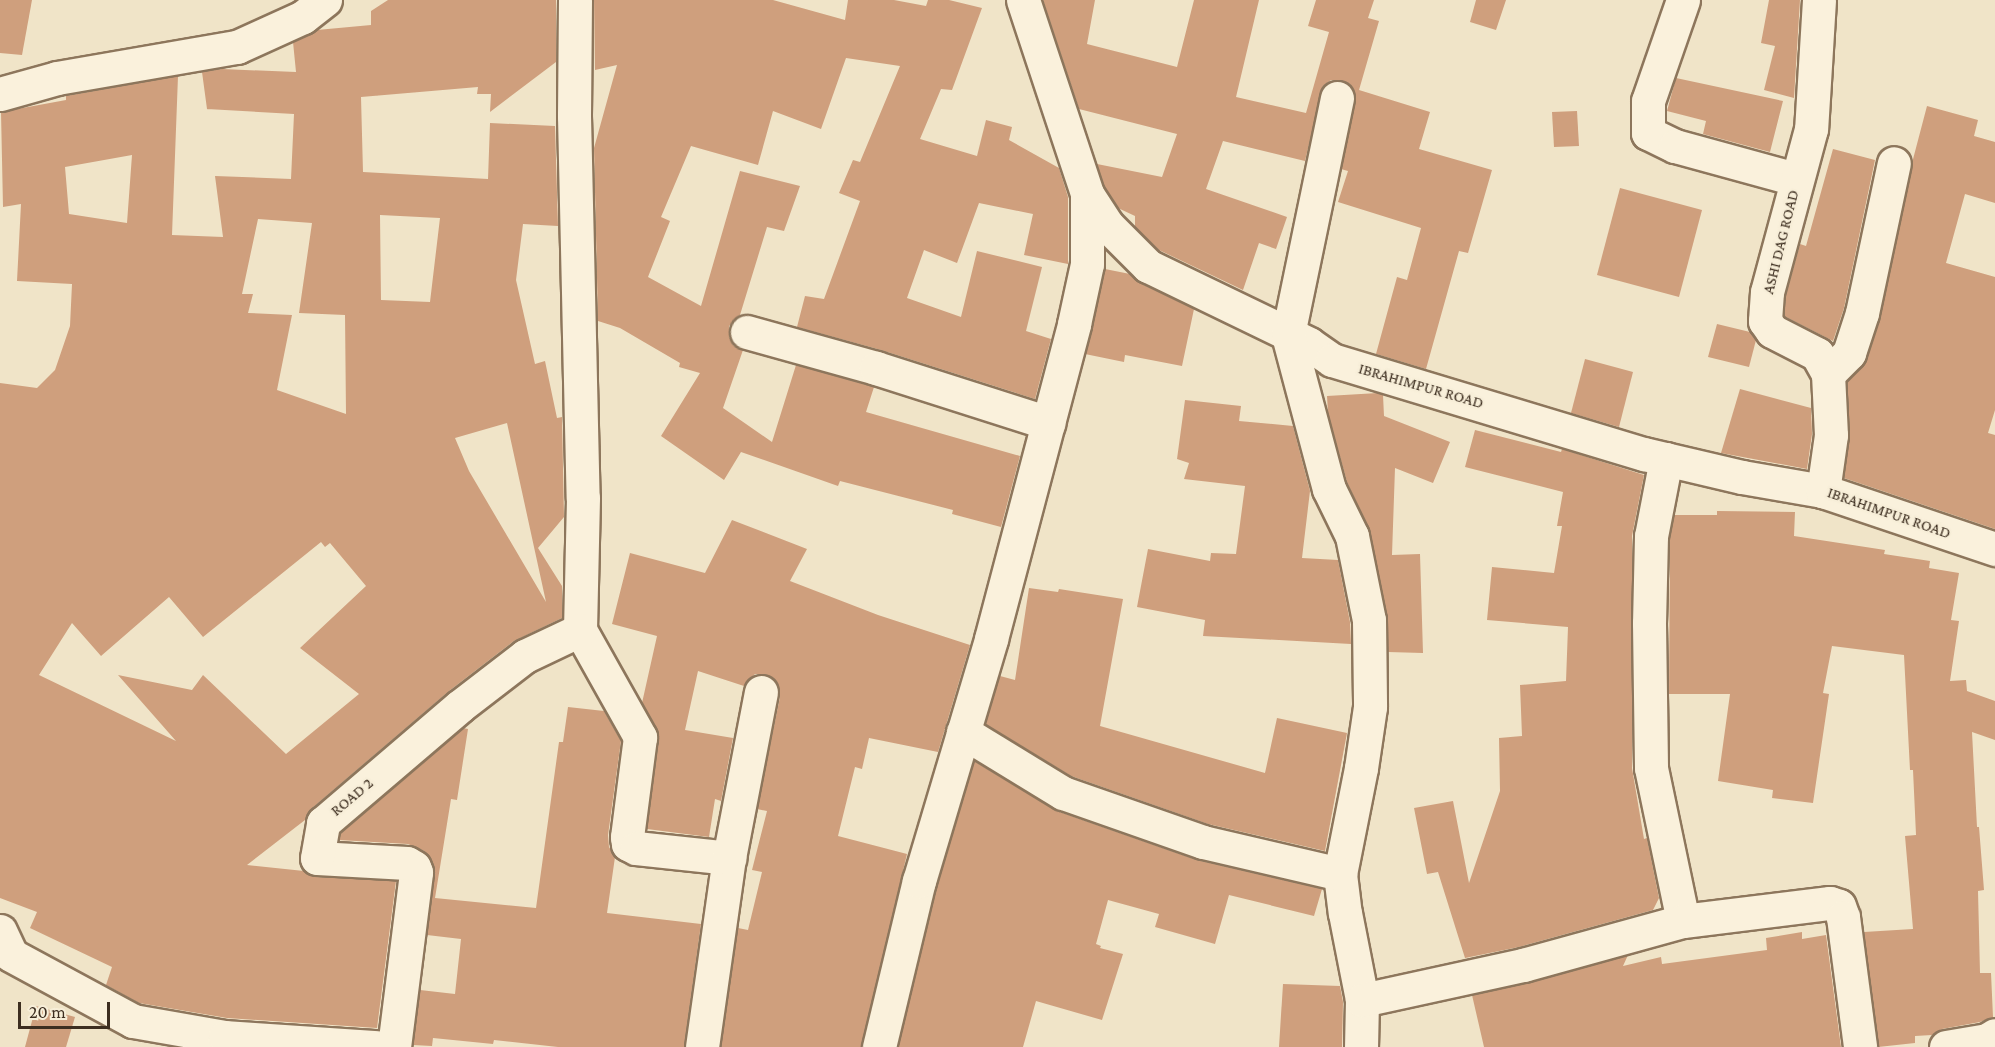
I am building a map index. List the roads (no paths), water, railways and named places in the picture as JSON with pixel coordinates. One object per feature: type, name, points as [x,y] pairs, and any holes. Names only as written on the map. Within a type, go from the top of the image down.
[{"type":"street","points":[[0,94],[57,78],[237,47],[303,16],[325,0]]},
{"type":"street","points":[[575,0],[574,116],[583,498],[579,630],[640,737],[628,844],[636,848],[729,858]]},
{"type":"street","points":[[1683,0],[1648,101],[1648,133],[1675,146],[1796,179]]},
{"type":"street","name":"ASHI DAG ROAD","points":[[1819,0],[1811,129],[1767,292],[1766,321],[1773,330],[1816,354],[1828,374]]},
{"type":"street","name":"IBRAHIMPUR ROAD","points":[[1015,1],[1087,194],[1107,225],[1148,267],[1309,344],[1332,360],[1665,459],[1742,477],[1823,491],[1995,549]]},
{"type":"street","points":[[1337,98],[1288,335],[1329,489],[1352,536],[1369,620],[1370,707],[1361,768],[1340,874],[1344,914],[1362,1000],[1361,1047]]},
{"type":"street","points":[[1823,491],[1831,435],[1828,374],[1849,353],[1862,313],[1894,163]]},
{"type":"street","points":[[879,1047],[920,881],[991,639],[1087,264],[1087,194]]},
{"type":"street","points":[[747,332],[876,368],[1048,423]]},
{"type":"street","points":[[1665,459],[1651,536],[1649,623],[1651,768],[1683,921]]},
{"type":"street","name":"ROAD 2","points":[[394,1047],[416,872],[414,867],[407,863],[317,858],[323,823],[460,706],[525,656],[579,630]]},
{"type":"street","points":[[702,1047],[729,858],[761,692]]},
{"type":"street","points":[[963,732],[1063,793],[1203,842],[1340,874]]},
{"type":"street","points":[[1362,1000],[1523,965],[1683,921],[1830,903],[1839,906],[1843,917],[1860,1047]]},
{"type":"street","points":[[4,954],[133,1021],[258,1043],[376,1047]]},
{"type":"street","points":[[1946,1047],[1988,1040],[1995,1035]]}]
